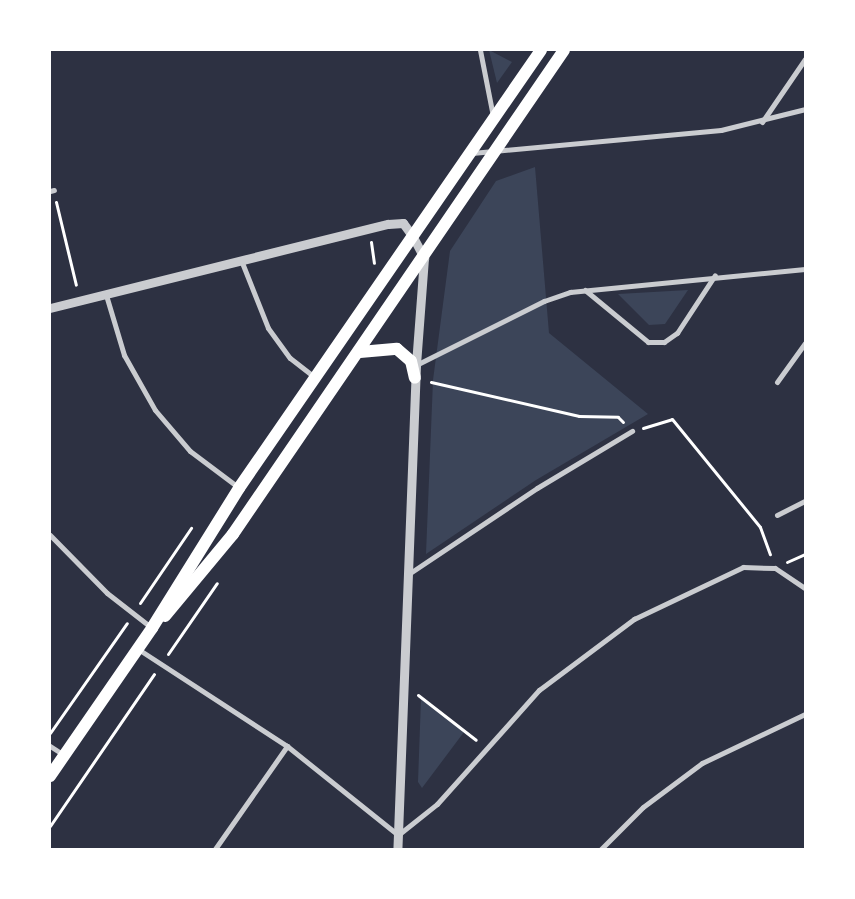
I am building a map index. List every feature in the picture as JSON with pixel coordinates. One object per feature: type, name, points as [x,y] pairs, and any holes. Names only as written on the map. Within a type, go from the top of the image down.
[{"type":"main road","points":[[50,776],[152,628],[240,488],[470,154],[537,50]]},
{"type":"main road","points":[[152,628],[233,534],[360,352],[564,50]]},
{"type":"main road","points":[[360,352],[397,349],[411,361],[416,372]]},
{"type":"street","points":[[480,50],[493,120]]},
{"type":"street","points":[[761,122],[805,59]]},
{"type":"street","points":[[470,154],[761,122],[805,109]]},
{"type":"street","points":[[50,308],[106,296],[388,224],[403,223],[413,237],[424,258],[416,372],[406,576],[404,684],[397,849]]},
{"type":"street","points":[[241,260],[268,328],[290,358],[316,378]]},
{"type":"street","points":[[416,372],[544,301],[585,290],[714,276],[805,269]]},
{"type":"street","points":[[585,290],[648,342],[664,342],[677,333],[714,276]]},
{"type":"street","points":[[106,296],[124,356],[155,410],[190,450],[240,488]]},
{"type":"street","points":[[777,382],[805,343]]},
{"type":"street","points":[[406,576],[536,488],[632,431]]},
{"type":"street","points":[[777,516],[805,501]]},
{"type":"street","points":[[50,535],[107,593],[152,628]]},
{"type":"street","points":[[398,835],[437,804],[484,747],[539,690],[601,640],[668,599],[743,567],[775,568],[805,588]]},
{"type":"street","points":[[138,649],[287,746],[398,835]]},
{"type":"street","points":[[601,849],[643,807],[702,762],[805,714]]},
{"type":"street","points":[[50,746],[64,755]]},
{"type":"street","points":[[215,849],[287,746]]},
{"type":"path","points":[[52,191],[69,265],[82,300]]},
{"type":"path","points":[[446,387],[579,416],[618,417],[632,431],[672,419],[760,526],[775,568]]},
{"type":"path","points":[[404,684],[484,747]]},
{"type":"shaded area","points":[[489,50],[512,62],[497,83]]},
{"type":"shaded area","points":[[535,167],[549,333],[648,414],[536,480],[426,554],[433,380],[450,251],[496,181]]},
{"type":"shaded area","points":[[688,290],[665,324],[649,325],[618,294]]},
{"type":"shaded area","points":[[421,699],[464,732],[422,788],[418,782]]}]
